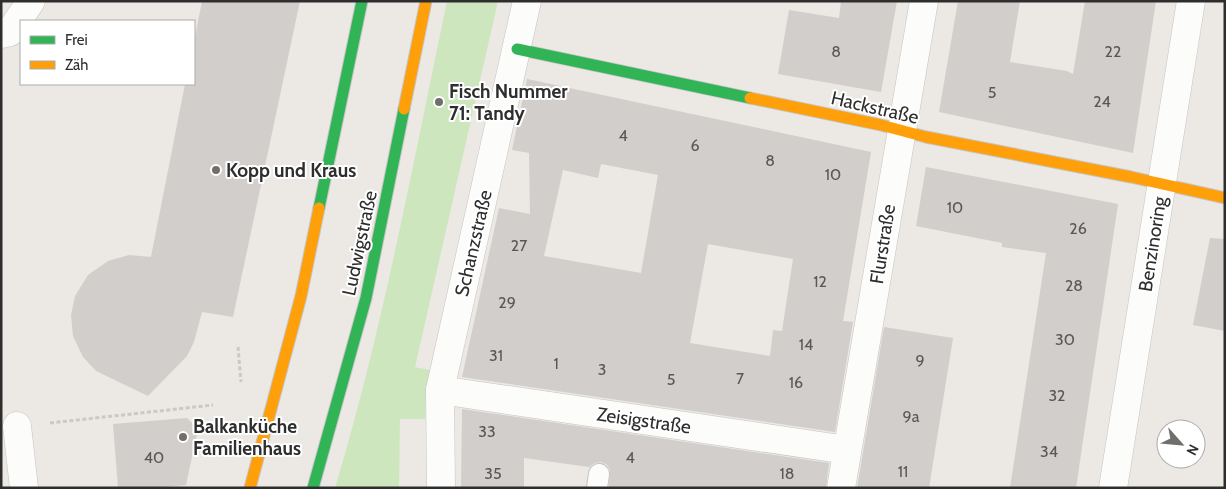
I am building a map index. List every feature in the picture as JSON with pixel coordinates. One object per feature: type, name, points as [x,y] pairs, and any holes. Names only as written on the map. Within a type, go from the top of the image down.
[{"type":"main road","points":[[250,488],[301,296],[362,1]]},
{"type":"main road","name":"Ludwigstraße","points":[[313,488],[366,298],[426,1]]},
{"type":"main road","name":"Hackstraße","points":[[517,48],[902,129],[926,137],[1225,198]]},
{"type":"street","points":[[1,34],[10,32],[31,1]]},
{"type":"street","name":"Schanzstraße","points":[[442,488],[440,390],[527,1]]},
{"type":"street","name":"Flurstraße","points":[[841,488],[924,1]]},
{"type":"street","name":"Benzinoring","points":[[1113,488],[1191,1]]},
{"type":"street","name":"Zeisigstraße","points":[[440,390],[848,450]]},
{"type":"street","points":[[9,427],[24,488]]},
{"type":"path","points":[[9,427],[213,405]]},
{"type":"green space","points":[[447,1],[498,1],[415,367],[430,370],[426,389],[425,419],[400,419],[399,488],[335,488],[383,307]]},
{"type":"building","name":"Kopp und Kraus","points":[[202,1],[300,1],[233,317],[202,312],[194,342],[187,356],[148,396],[96,371],[83,357],[73,336],[71,315],[75,296],[88,275],[108,261],[129,255],[151,257],[185,85],[195,85],[195,37]]},
{"type":"building","points":[[841,1],[897,1],[881,92],[778,74],[789,10],[839,18]]},
{"type":"building","points":[[958,1],[1020,1],[1010,62],[1067,71],[1073,74],[1085,1],[1156,1],[1133,153],[939,112]]},
{"type":"building","points":[[527,79],[871,152],[843,321],[853,322],[835,432],[462,377],[499,208],[530,214],[529,153],[512,150]],"holes":[[[601,164],[658,175],[641,273],[544,256],[563,170],[598,178]],[[708,244],[793,259],[782,331],[773,330],[770,356],[690,343]]]},
{"type":"building","points":[[926,167],[1118,204],[1076,488],[1010,488],[1046,253],[1002,247],[1002,243],[916,226]]},
{"type":"building","points":[[1210,238],[1225,239],[1225,331],[1193,325]]},
{"type":"building","points":[[884,327],[953,338],[929,488],[857,488]]},
{"type":"building","points":[[462,409],[829,463],[826,488],[609,488],[610,470],[607,465],[601,462],[589,467],[524,458],[524,488],[461,488]]},
{"type":"building","points":[[187,418],[198,429],[186,485],[153,488],[118,488],[113,424]]},
{"type":"traffic: fast","points":[[319,208],[362,1]]},
{"type":"traffic: fast","points":[[517,49],[750,98]]},
{"type":"traffic: fast","points":[[313,488],[366,298],[404,109]]},
{"type":"traffic: slow","points":[[404,109],[426,1]]},
{"type":"traffic: slow","points":[[750,98],[881,125],[926,137],[1131,177],[1225,198]]},
{"type":"traffic: slow","points":[[250,488],[301,296],[319,208]]},
{"type":"place","name":"Fisch Nummer 71: Tandy","points":[[439,102]]},
{"type":"place","name":"Kopp und Kraus","points":[[216,170]]},
{"type":"place","name":"Balkanküche Familienhaus","points":[[183,437]]}]
